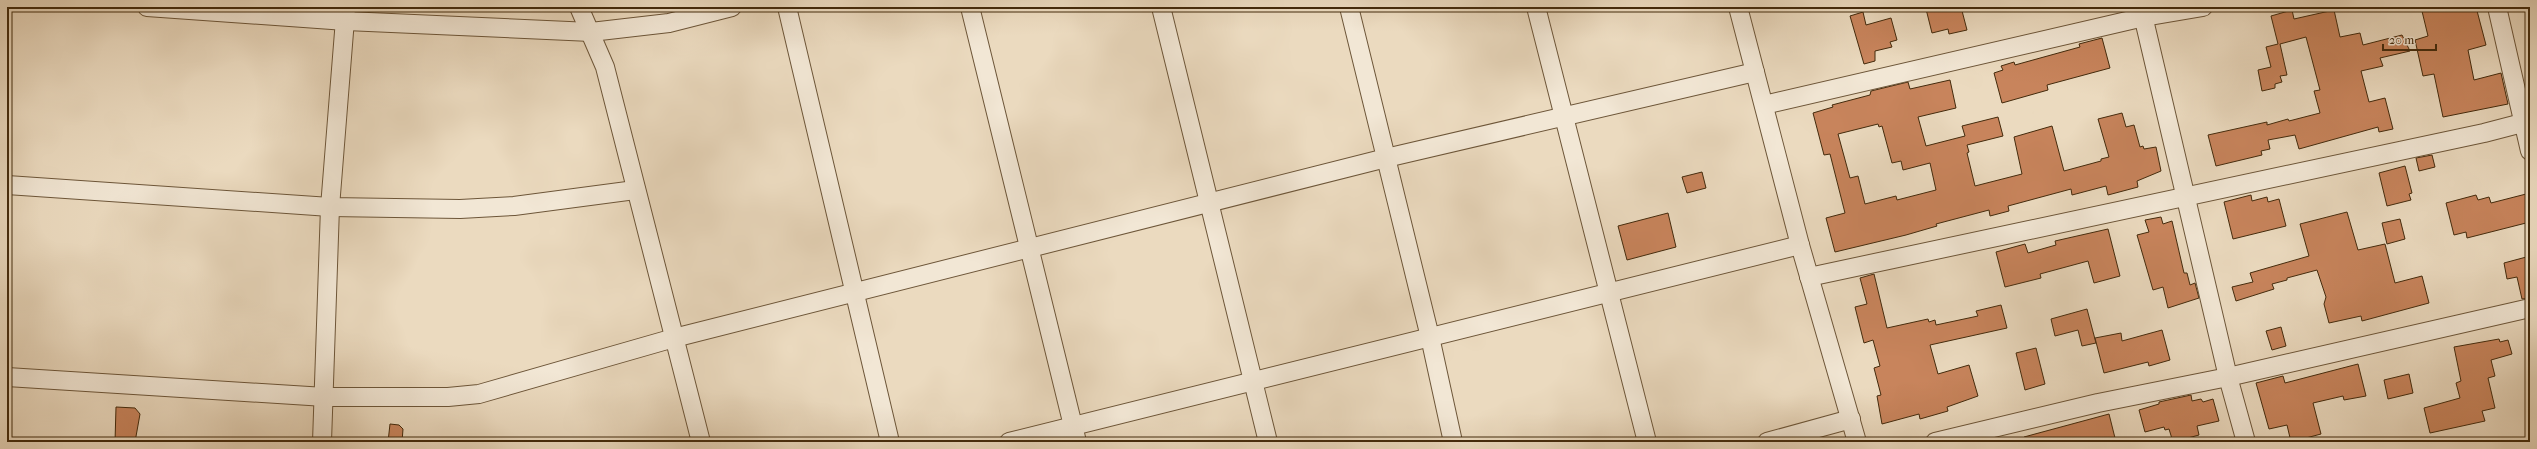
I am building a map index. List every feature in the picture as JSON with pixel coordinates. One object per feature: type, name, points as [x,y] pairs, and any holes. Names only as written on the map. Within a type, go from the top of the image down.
[{"type":"street","points":[[147,7],[346,14],[591,32],[669,23],[732,7]]},
{"type":"street","points":[[580,7],[605,67],[635,190],[701,442]]},
{"type":"street","points":[[787,7],[890,442]]},
{"type":"street","points":[[970,7],[1075,434]]},
{"type":"street","points":[[1161,7],[1208,204],[1268,442]]},
{"type":"street","points":[[1349,7],[1430,337],[1453,442]]},
{"type":"street","points":[[1536,7],[1647,442]]},
{"type":"street","points":[[1738,7],[1800,245],[1857,442]]},
{"type":"street","points":[[1764,105],[2143,12],[2203,7]]},
{"type":"street","points":[[2497,7],[2527,122],[2530,151]]},
{"type":"street","points":[[2143,12],[2228,377],[2246,442]]},
{"type":"street","points":[[322,442],[325,397],[330,207],[346,14]]},
{"type":"street","points":[[7,377],[325,397],[448,397],[479,394],[674,338],[854,294],[1386,158],[1755,72]]},
{"type":"street","points":[[1809,277],[2185,195],[2484,133],[2527,122]]},
{"type":"street","points":[[7,185],[330,207],[492,208],[635,190]]},
{"type":"street","points":[[1009,442],[1075,434],[1252,381],[1800,245]]},
{"type":"street","points":[[1935,442],[2098,403],[2228,377],[2530,308]]},
{"type":"street","points":[[1767,442],[1851,419]]},
{"type":"building","points":[[1934,7],[1961,7],[1967,30],[1949,34],[1948,29],[1932,33],[1926,9]]},
{"type":"building","points":[[2421,7],[2476,7],[2486,45],[2468,50],[2474,80],[2501,73],[2508,104],[2443,117],[2434,74],[2423,76],[2415,40],[2428,36]]},
{"type":"building","points":[[2292,10],[2294,19],[2334,10],[2340,37],[2360,33],[2363,45],[2402,35],[2410,51],[2380,58],[2383,66],[2361,71],[2369,102],[2385,98],[2393,129],[2379,132],[2378,127],[2299,149],[2295,135],[2268,140],[2270,149],[2261,151],[2262,155],[2216,166],[2208,135],[2267,122],[2267,125],[2288,119],[2289,121],[2320,113],[2314,91],[2320,90],[2306,37],[2280,44],[2287,75],[2280,76],[2282,82],[2275,84],[2275,88],[2262,91],[2258,70],[2271,67],[2266,47],[2278,44],[2271,16]]},
{"type":"building","points":[[1863,12],[1866,25],[1891,18],[1897,40],[1890,42],[1892,47],[1875,51],[1875,61],[1864,64],[1850,16]]},
{"type":"building","points":[[2102,38],[2110,68],[2047,85],[2048,90],[2002,103],[1994,73],[2003,70],[2001,66],[2014,62],[2015,65],[2080,47],[2079,44]]},
{"type":"building","points":[[1950,80],[1956,108],[1918,117],[1926,146],[1965,136],[1962,126],[1998,117],[2003,136],[1967,145],[1969,152],[1967,153],[1975,186],[2022,174],[2014,137],[2052,126],[2064,171],[2101,161],[2101,159],[2109,157],[2098,119],[2122,113],[2126,127],[2134,125],[2140,147],[2143,146],[2144,149],[2156,147],[2161,171],[2137,181],[2138,187],[2108,195],[2106,186],[2072,195],[2071,189],[2008,206],[2009,211],[1990,216],[1989,210],[1936,224],[1937,226],[1906,235],[1835,252],[1826,218],[1845,213],[1830,154],[1824,155],[1813,113],[1833,107],[1832,105],[1870,95],[1871,91],[1908,82],[1910,89]],"holes":[[[1878,124],[1879,127],[1882,126],[1892,163],[1901,161],[1903,170],[1930,163],[1936,190],[1897,200],[1896,196],[1865,204],[1858,176],[1850,178],[1838,134]]]},
{"type":"building","points":[[2432,155],[2435,167],[2419,171],[2416,158]]},
{"type":"building","points":[[2405,166],[2412,193],[2409,194],[2411,200],[2387,206],[2379,173]]},
{"type":"building","points":[[1702,172],[1706,188],[1687,193],[1682,177]]},
{"type":"building","points":[[2530,193],[2530,222],[2467,238],[2466,232],[2454,235],[2446,203],[2476,195],[2478,200],[2489,197],[2491,203]]},
{"type":"building","points":[[2251,195],[2252,201],[2267,197],[2268,202],[2279,199],[2286,226],[2233,239],[2224,202]]},
{"type":"building","points":[[2347,212],[2358,250],[2385,244],[2395,283],[2422,276],[2429,303],[2362,321],[2361,316],[2329,323],[2324,304],[2326,297],[2317,270],[2287,278],[2287,280],[2272,284],[2274,289],[2236,301],[2232,287],[2253,282],[2250,273],[2309,256],[2300,224]]},
{"type":"building","points":[[1668,213],[1676,247],[1627,260],[1618,226]]},
{"type":"building","points":[[2161,217],[2163,224],[2172,221],[2184,273],[2187,273],[2190,285],[2195,283],[2199,298],[2168,308],[2163,287],[2153,290],[2137,235],[2149,232],[2145,220]]},
{"type":"building","points":[[2400,219],[2405,239],[2387,244],[2382,223]]},
{"type":"building","points":[[2108,229],[2120,276],[2094,283],[2088,261],[2040,274],[2041,278],[2005,287],[1996,252],[2025,244],[2028,253],[2056,245],[2055,241]]},
{"type":"building","points":[[2530,256],[2530,298],[2522,299],[2517,277],[2507,279],[2504,263]]},
{"type":"building","points":[[1874,274],[1887,328],[1928,319],[1929,322],[1935,320],[1936,325],[1978,316],[1976,311],[2001,305],[2007,328],[1930,345],[1938,374],[1969,365],[1978,396],[1947,407],[1948,411],[1920,419],[1919,414],[1882,424],[1877,396],[1881,395],[1874,368],[1880,366],[1873,340],[1864,343],[1855,307],[1867,304],[1860,278]]},
{"type":"building","points":[[2087,309],[2096,343],[2082,346],[2078,330],[2055,336],[2051,319]]},
{"type":"building","points":[[2281,327],[2286,346],[2272,350],[2266,331]]},
{"type":"building","points":[[2162,330],[2170,360],[2149,366],[2148,362],[2104,373],[2095,338],[2121,333],[2122,341]]},
{"type":"building","points":[[2499,339],[2500,342],[2508,340],[2512,354],[2491,360],[2495,376],[2488,378],[2495,408],[2482,411],[2485,421],[2430,433],[2424,408],[2460,398],[2456,383],[2461,381],[2454,347]]},
{"type":"building","points":[[2036,348],[2045,384],[2025,390],[2016,353]]},
{"type":"building","points":[[2358,364],[2366,396],[2344,400],[2343,396],[2313,403],[2321,434],[2291,442],[2287,425],[2269,429],[2256,383],[2283,376],[2285,383]]},
{"type":"building","points":[[2409,374],[2413,393],[2388,399],[2384,380]]},
{"type":"building","points":[[2191,395],[2192,401],[2201,399],[2203,402],[2213,399],[2219,421],[2197,426],[2199,435],[2173,442],[2169,429],[2165,430],[2164,427],[2145,432],[2139,410],[2159,404],[2159,402]]},
{"type":"building","points":[[116,407],[135,408],[140,414],[135,442],[115,442]]},
{"type":"building","points":[[2109,414],[2116,442],[2025,442],[2024,437]]},
{"type":"building","points":[[390,424],[399,425],[403,429],[402,442],[388,442]]}]
